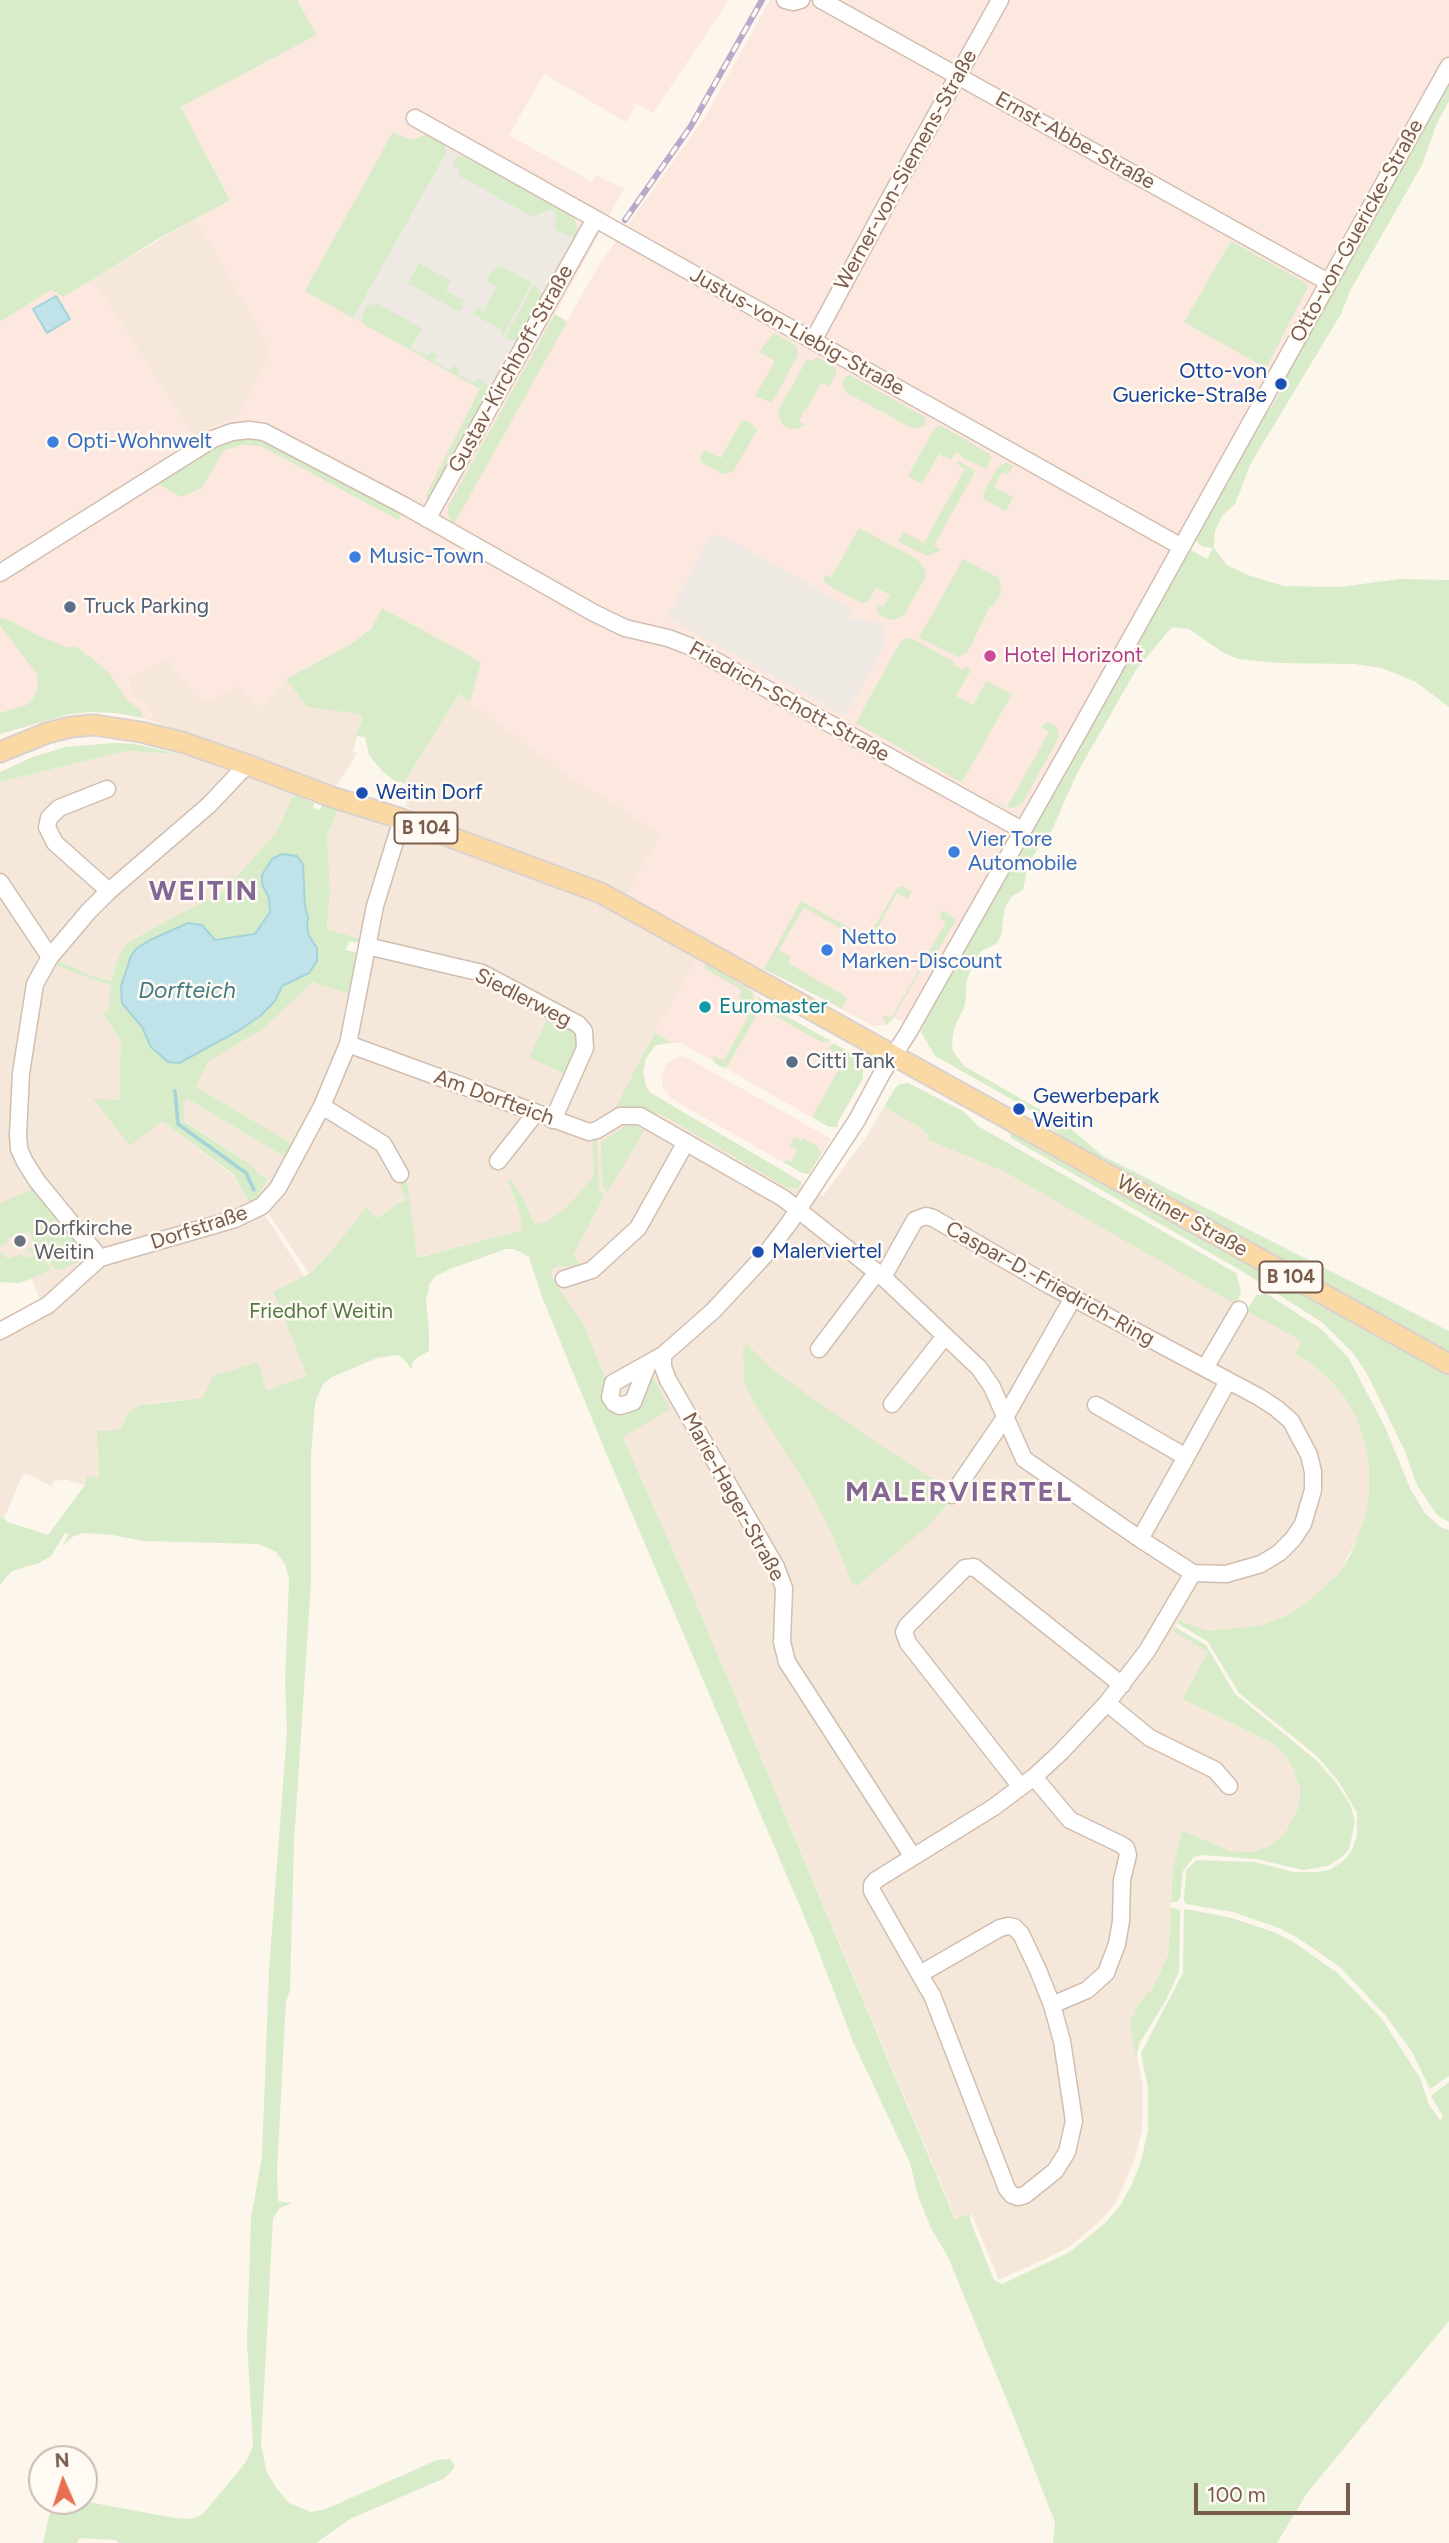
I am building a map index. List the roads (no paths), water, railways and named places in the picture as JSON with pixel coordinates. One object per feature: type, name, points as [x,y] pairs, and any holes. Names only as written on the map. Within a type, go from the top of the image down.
[{"type":"main road","name":"B 104","points":[[0,752],[47,733],[94,725],[141,732],[185,743],[332,797],[402,819],[601,893],[894,1055]]},
{"type":"main road","name":"Weitiner Straße","points":[[894,1055],[1449,1364]]},
{"type":"street","points":[[785,0],[801,0]]},
{"type":"street","name":"Ernst-Abbe-Straße","points":[[821,0],[1328,282]]},
{"type":"street","name":"Werner-von-Siemens-Straße","points":[[813,341],[1000,0]]},
{"type":"street","name":"Otto-von-Guericke-Straße","points":[[648,1364],[663,1355],[714,1310],[745,1278],[799,1209],[858,1120],[1449,66]]},
{"type":"street","name":"Justus-von-Liebig-Straße","points":[[415,118],[1180,546]]},
{"type":"street","name":"Gustav-Kirchhoff-Straße","points":[[428,519],[595,219]]},
{"type":"street","name":"Friedrich-Schott-Straße","points":[[0,573],[213,439],[249,429],[264,432],[428,519],[594,613],[625,628],[689,646],[1022,830]]},
{"type":"street","points":[[0,1331],[48,1305],[100,1258],[37,1181],[19,1149],[21,1073],[35,984],[50,957],[109,891],[209,805],[245,764]]},
{"type":"street","points":[[107,789],[59,808],[48,818],[47,827],[55,843],[109,891]]},
{"type":"street","name":"Dorfstraße","points":[[100,1258],[235,1219],[262,1206],[278,1188],[322,1106],[348,1044],[375,906],[402,819]]},
{"type":"street","points":[[0,882],[50,957]]},
{"type":"street","name":"Siedlerweg","points":[[368,946],[482,973],[578,1024],[584,1031],[585,1048],[553,1121]]},
{"type":"street","name":"Am Dorfteich","points":[[348,1044],[553,1121],[593,1132],[620,1116],[640,1116],[686,1142]]},
{"type":"street","points":[[322,1106],[383,1144],[400,1174]]},
{"type":"street","points":[[498,1161],[535,1114]]},
{"type":"street","points":[[564,1279],[592,1270],[638,1228],[686,1142],[799,1209],[880,1275],[987,1377],[1024,1459],[1193,1573],[1147,1651],[1085,1729],[1028,1782],[963,1828],[876,1880],[872,1885],[872,1891],[919,1974],[932,1995],[1007,2189],[1018,2197],[1039,2186],[1055,2171],[1067,2152],[1074,2121],[1069,2074],[1052,2005],[1021,1934],[1014,1927],[1008,1926],[919,1974]]},
{"type":"street","name":"Caspar-D.-Friedrich-Ring","points":[[819,1349],[880,1275],[915,1220],[926,1216],[1276,1408],[1290,1421],[1309,1455],[1313,1472],[1313,1490],[1303,1524],[1279,1553],[1261,1564],[1226,1574],[1193,1573]]},
{"type":"street","points":[[952,1495],[1004,1419],[1073,1298]]},
{"type":"street","points":[[1205,1368],[1239,1310]]},
{"type":"street","points":[[892,1404],[944,1336]]},
{"type":"street","name":"Marie-Hager-Straße","points":[[663,1355],[663,1367],[668,1380],[776,1567],[784,1588],[782,1642],[787,1662],[913,1857]]},
{"type":"street","points":[[1140,1539],[1228,1381]]},
{"type":"street","points":[[1096,1405],[1186,1457]]},
{"type":"street","points":[[1052,2005],[1087,1990],[1106,1973],[1117,1944],[1121,1921],[1122,1880],[1129,1855],[1126,1848],[1120,1844],[1070,1820],[1028,1782],[908,1643],[904,1632],[965,1568],[974,1567],[1122,1685]]},
{"type":"street","points":[[1107,1703],[1150,1738],[1215,1770],[1229,1786]]},
{"type":"water","points":[[56,296],[70,319],[47,333],[33,309]]},
{"type":"water","name":"Dorfteich","points":[[282,854],[297,856],[303,864],[307,927],[317,948],[317,961],[309,973],[282,986],[275,1001],[260,1016],[238,1031],[179,1063],[168,1062],[151,1047],[142,1027],[122,1003],[121,986],[131,956],[136,949],[150,940],[188,923],[202,925],[215,940],[255,934],[270,912],[262,875],[272,859]]},
{"type":"waterway","points":[[175,1091],[178,1124],[246,1173],[254,1190]]},
{"type":"railway","points":[[625,220],[691,126],[762,0]]},
{"type":"place","name":"Otto-von Guericke-Straße","points":[[1281,384]]},
{"type":"place","name":"Opti-Wohnwelt","points":[[53,442]]},
{"type":"place","name":"Music-Town","points":[[355,557]]},
{"type":"place","name":"Truck Parking","points":[[70,607]]},
{"type":"place","name":"Hotel Horizont","points":[[990,656]]},
{"type":"place","name":"Weitin Dorf","points":[[362,793]]},
{"type":"place","name":"Vier Tore Automobile","points":[[954,852]]},
{"type":"place","name":"Netto Marken-Discount","points":[[827,950]]},
{"type":"place","name":"Euromaster","points":[[705,1007]]},
{"type":"place","name":"Citti Tank","points":[[792,1062]]},
{"type":"place","name":"Gewerbepark Weitin","points":[[1019,1109]]},
{"type":"place","name":"Dorfkirche Weitin","points":[[20,1241]]},
{"type":"place","name":"Malerviertel","points":[[758,1252]]},
{"type":"district","name":"WEITIN","points":[[204,892]]},
{"type":"district","name":"MALERVIERTEL","points":[[959,1493]]},
{"type":"park label","name":"Friedhof Weitin","points":[[321,1312]]}]
